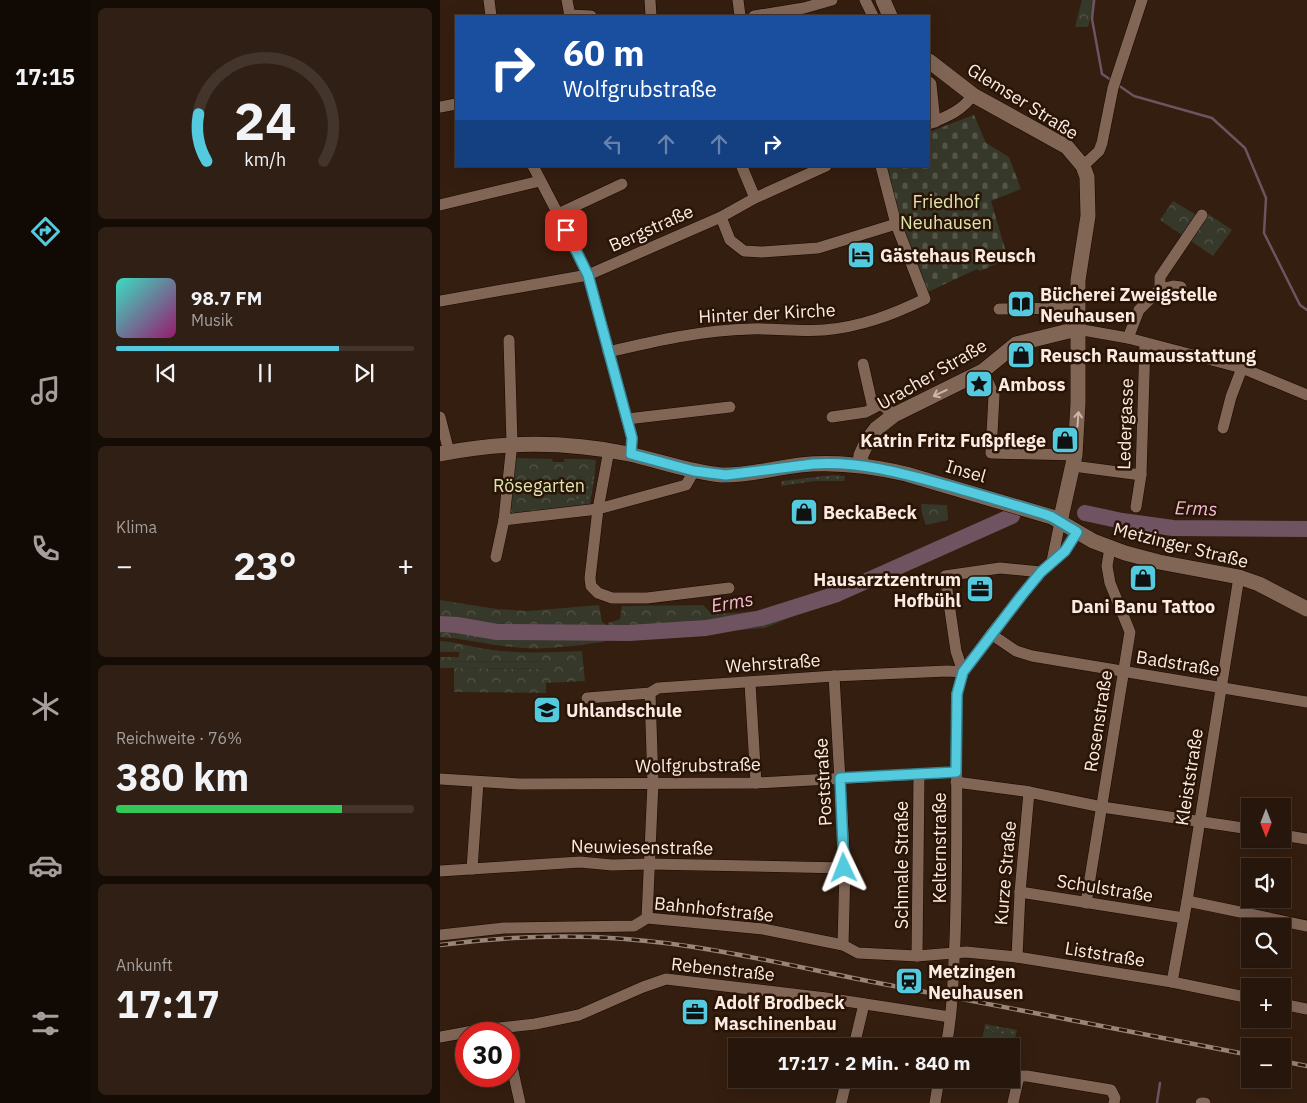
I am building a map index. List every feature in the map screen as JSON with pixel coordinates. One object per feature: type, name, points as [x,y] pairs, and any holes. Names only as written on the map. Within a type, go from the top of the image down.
[{"type":"street","points":[[489,0],[491,15]]},
{"type":"street","points":[[567,0],[570,15]]},
{"type":"street","points":[[650,0],[652,15]]},
{"type":"street","points":[[738,0],[740,15]]},
{"type":"street","points":[[760,15],[804,8],[832,0]]},
{"type":"street","points":[[865,0],[872,15]]},
{"type":"street","points":[[882,0],[890,15]]},
{"type":"street","points":[[1084,166],[1099,151],[1102,143],[1114,84],[1142,0]]},
{"type":"street","name":"Glemser Straße","points":[[930,63],[973,95],[1067,147],[1084,166],[1088,184],[1088,216],[1078,280],[1078,329]]},
{"type":"street","points":[[930,83],[932,123],[958,111],[968,103],[973,95]]},
{"type":"street","points":[[440,107],[455,104]]},
{"type":"street","points":[[533,167],[588,275],[632,438],[631,454]]},
{"type":"street","points":[[742,167],[755,198]]},
{"type":"street","name":"Bergstraße","points":[[440,301],[588,275],[721,216],[755,198],[824,167]]},
{"type":"street","points":[[721,216],[730,240],[744,251],[762,252],[818,248],[896,224],[881,167]]},
{"type":"street","points":[[440,205],[540,181]]},
{"type":"street","points":[[558,214],[622,184]]},
{"type":"street","points":[[1160,289],[1160,277],[1202,215]]},
{"type":"street","name":"Hinter der Kirche","points":[[608,352],[707,332],[751,329],[823,330],[861,325],[895,314],[925,299],[896,224]]},
{"type":"street","points":[[1128,338],[1139,310],[1160,289],[1173,286],[1182,287]]},
{"type":"street","points":[[1000,309],[1077,308]]},
{"type":"street","points":[[1052,561],[1074,460],[1078,404],[1078,329],[1128,338],[1242,368],[1307,395]]},
{"type":"street","name":"Uracher Straße","points":[[860,465],[861,455],[869,438],[876,429],[894,415],[983,371],[1016,344],[1078,329]]},
{"type":"street","points":[[496,557],[504,520],[512,443],[509,340]]},
{"type":"street","name":"Ledergasse","points":[[1136,507],[1141,474],[1145,343]]},
{"type":"street","points":[[863,364],[872,408]]},
{"type":"street","points":[[1223,428],[1231,397],[1242,368]]},
{"type":"street","points":[[983,371],[994,394],[991,453],[1074,460],[1141,474]]},
{"type":"street","points":[[832,417],[866,412],[881,404],[894,415]]},
{"type":"street","points":[[627,419],[730,407]]},
{"type":"street","points":[[440,417],[444,453],[512,443],[583,446],[631,454],[694,471],[726,475],[818,464],[860,465]]},
{"type":"street","points":[[609,450],[598,509],[590,586],[598,594],[612,598],[647,598],[729,588]]},
{"type":"street","name":"Insel","points":[[860,465],[906,474],[1044,514],[1060,522]]},
{"type":"street","points":[[504,520],[598,509],[686,485],[694,471]]},
{"type":"street","name":"Metzinger Straße","points":[[1060,522],[1110,548],[1159,562],[1238,577],[1259,584],[1307,609]]},
{"type":"street","name":"Kelternstraße","points":[[947,1038],[954,954],[957,873],[957,694],[963,672],[991,634],[1041,572],[1065,551],[1077,532]]},
{"type":"street","name":"Rosenstraße","points":[[1086,903],[1130,632],[1110,583],[1107,566],[1110,548]]},
{"type":"street","points":[[963,672],[956,651],[945,576],[1000,568],[1041,572]]},
{"type":"street","name":"Kleiststraße","points":[[1172,982],[1187,902],[1238,577]]},
{"type":"street","name":"Badstraße","points":[[991,634],[1016,651],[1027,655],[1307,702]]},
{"type":"street","name":"Wehrstraße","points":[[587,698],[650,693],[658,688],[834,676],[963,672]]},
{"type":"street","name":"Poststraße","points":[[834,676],[844,868],[843,945]]},
{"type":"street","points":[[750,683],[756,783]]},
{"type":"street","points":[[647,918],[653,783],[650,693]]},
{"type":"street","name":"Wolfgrubstraße","points":[[440,779],[520,784],[756,783],[919,775],[956,777],[1102,807],[1241,827]]},
{"type":"street","name":"Schmale Straße","points":[[918,956],[919,775]]},
{"type":"street","points":[[472,869],[478,782]]},
{"type":"street","name":"Kurze Straße","points":[[1017,957],[1020,892],[1029,792]]},
{"type":"street","points":[[1291,836],[1307,839]]},
{"type":"street","name":"Neuwiesenstraße","points":[[440,871],[580,862],[612,865],[844,868]]},
{"type":"street","name":"Schulstraße","points":[[1020,892],[1184,918]]},
{"type":"street","points":[[1187,902],[1307,926]]},
{"type":"street","name":"Bahnhofstraße","points":[[440,935],[504,928],[634,926],[647,918],[763,929],[843,945],[858,953],[918,956],[954,954]]},
{"type":"street","name":"Liststraße","points":[[954,954],[966,952],[1017,957],[1172,982],[1241,996]]},
{"type":"street","name":"Rebenstraße","points":[[520,1027],[579,1015],[666,979],[950,1017]]},
{"type":"street","points":[[856,1038],[864,1004]]},
{"type":"street","points":[[1291,1006],[1307,1009]]},
{"type":"street","name":"Rebenstraße","points":[[440,1036],[455,1035]]},
{"type":"street","points":[[1013,1103],[1019,1076],[1027,1076],[1111,1090],[1115,1098],[1114,1103]]},
{"type":"street","points":[[517,1087],[520,1103]]},
{"type":"street","points":[[841,1103],[845,1088]]},
{"type":"street","points":[[935,1103],[938,1088]]},
{"type":"street","points":[[1201,1103],[1206,1103]]},
{"type":"green space","points":[[1082,0],[1096,0],[1088,27],[1075,27]]},
{"type":"green space","name":"Friedhof Neuhausen","points":[[974,115],[986,143],[1009,157],[1021,189],[991,201],[1008,259],[980,271],[977,269],[928,292],[902,227],[887,167],[930,167],[930,132]]},
{"type":"green space","points":[[1173,201],[1198,216],[1207,213],[1232,230],[1213,256],[1160,220]]},
{"type":"green space","name":"Rösegarten","points":[[516,458],[552,459],[553,462],[564,462],[564,459],[596,460],[594,480],[581,476],[574,496],[575,507],[514,514],[509,511]]},
{"type":"green space","points":[[833,475],[845,476],[844,481],[814,481],[781,486],[782,481]]},
{"type":"green space","points":[[581,476],[594,480],[590,504],[575,507],[574,496]]},
{"type":"green space","points":[[921,504],[947,505],[948,520],[926,525]]},
{"type":"green space","points":[[440,600],[497,609],[528,611],[599,605],[602,622],[605,624],[606,638],[604,642],[563,647],[532,648],[440,637]]},
{"type":"green space","points":[[703,605],[712,614],[757,612],[786,608],[794,616],[765,628],[617,641],[610,638],[608,623],[620,619],[622,606]]},
{"type":"green space","points":[[440,641],[504,651],[582,651],[585,681],[546,683],[546,693],[454,692],[454,668],[555,669],[555,662],[440,661],[440,657],[459,657],[459,652],[440,652]]},
{"type":"green space","points":[[440,661],[555,662],[555,669],[440,668]]},
{"type":"green space","points":[[985,1024],[1017,1030],[1015,1038],[1008,1038],[1009,1036],[984,1030]]},
{"type":"green space","points":[[984,1030],[1009,1036],[1008,1038],[982,1038]]},
{"type":"waterway","points":[[1094,0],[1092,19],[1102,74],[1111,80]]},
{"type":"waterway","points":[[1118,85],[1134,96],[1212,118],[1245,148],[1266,198],[1264,233],[1300,305],[1307,310]]},
{"type":"waterway","name":"Erms","points":[[1085,513],[1122,521],[1173,528],[1307,529]]},
{"type":"waterway","name":"Erms","points":[[440,624],[497,632],[629,633],[706,628],[761,618],[837,594],[1012,516]]},
{"type":"waterway","points":[[1157,1103],[1160,1083]]},
{"type":"railway","points":[[440,945],[509,938],[602,937],[687,946],[1241,1053]]},
{"type":"railway","points":[[1291,1063],[1307,1066]]},
{"type":"place","name":"Gästehaus Reusch","points":[[861,255]]},
{"type":"place","name":"Bücherei Zweigstelle Neuhausen","points":[[1021,304]]},
{"type":"place","name":"Reusch Raumausstattung","points":[[1021,355]]},
{"type":"place","name":"Amboss","points":[[979,384]]},
{"type":"place","name":"Katrin Fritz Fußpflege","points":[[1065,440]]},
{"type":"place","name":"BeckaBeck","points":[[804,512]]},
{"type":"place","name":"Dani Banu Tattoo","points":[[1143,578]]},
{"type":"place","name":"Hausarztzentrum Hofbühl","points":[[980,589]]},
{"type":"place","name":"Uhlandschule","points":[[547,710]]},
{"type":"place","name":"Metzingen Neuhausen","points":[[909,981]]},
{"type":"place","name":"Adolf Brodbeck Maschinenbau","points":[[695,1012]]},
{"type":"route","points":[[566,230],[588,275],[632,438],[631,454],[694,471],[726,475],[799,465],[827,463],[860,465],[906,474],[1044,514],[1077,532],[1065,551],[1041,572],[1022,595],[963,672],[957,694],[956,772],[840,778],[844,868]]}]
